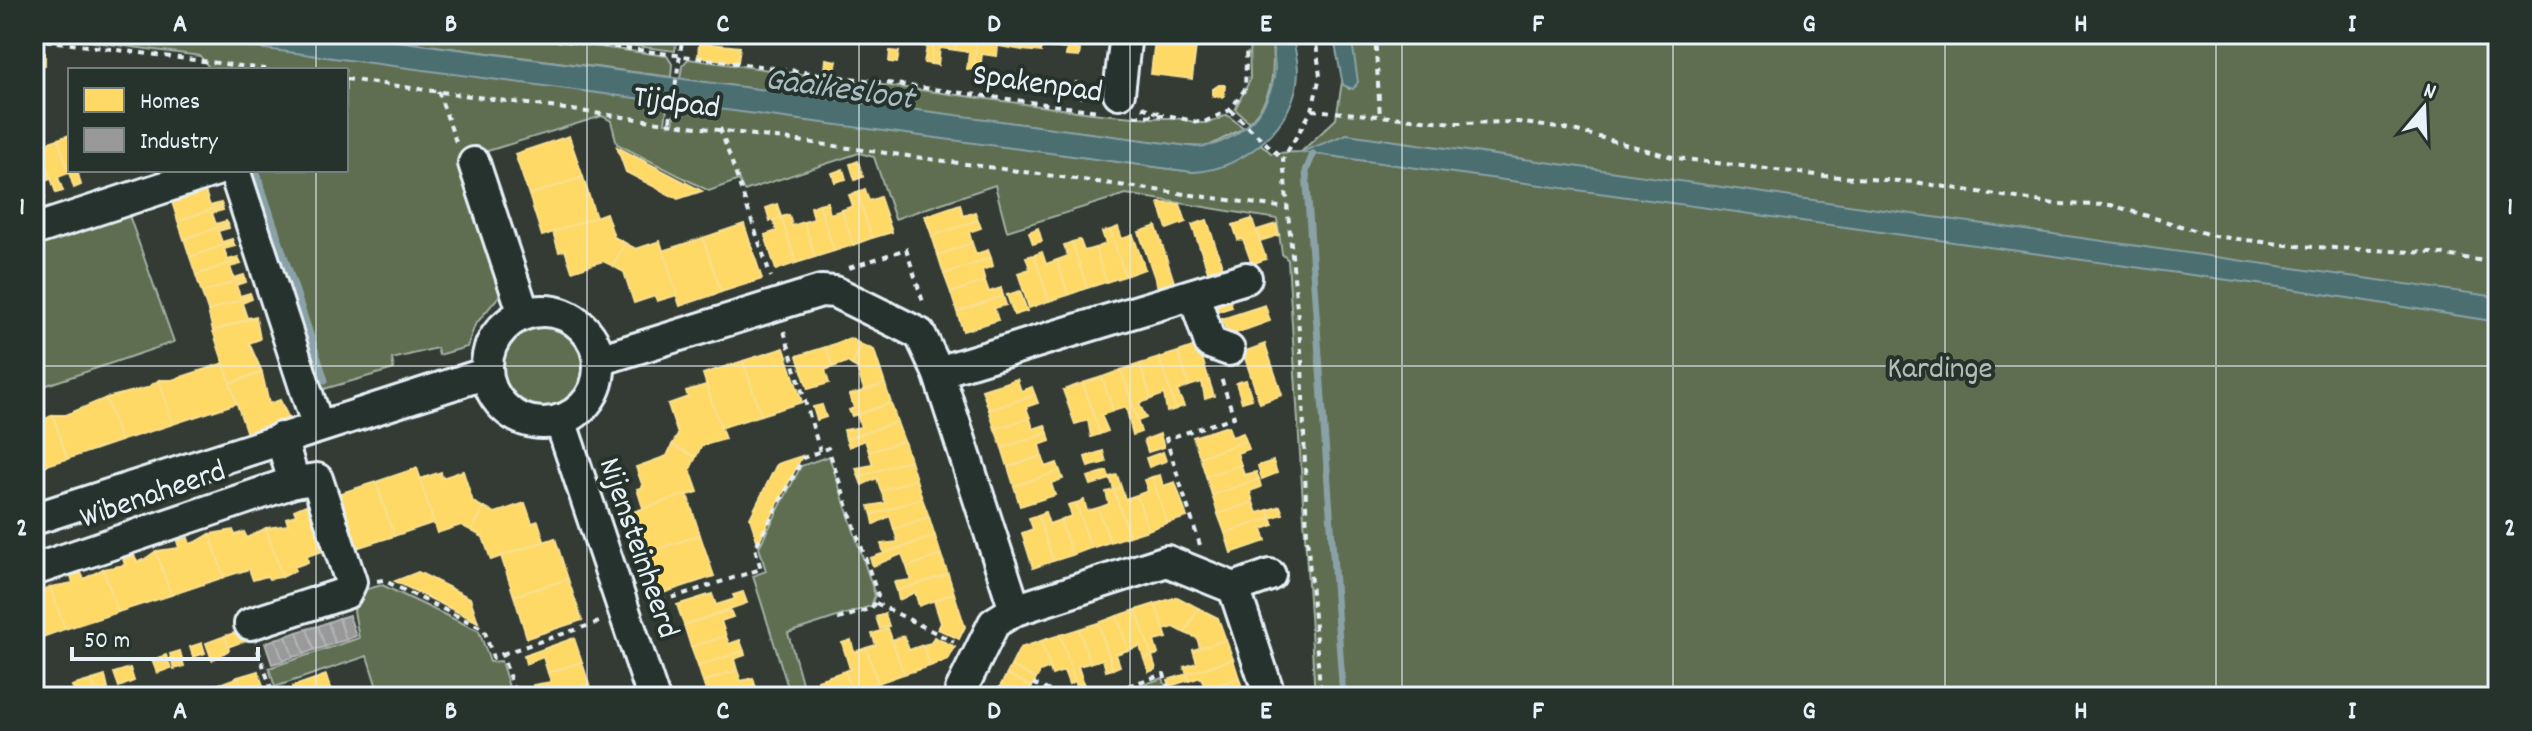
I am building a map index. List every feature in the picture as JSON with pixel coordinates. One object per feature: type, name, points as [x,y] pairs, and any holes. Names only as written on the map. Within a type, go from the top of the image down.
[{"type":"street","points":[[1118,107],[1126,34]]},
{"type":"street","points":[[474,163],[524,314]]},
{"type":"street","points":[[34,230],[211,172]]},
{"type":"street","points":[[235,172],[318,427]]},
{"type":"street","points":[[938,372],[1040,338],[1067,334],[1246,278]]},
{"type":"street","points":[[599,360],[821,291],[835,292],[920,334],[938,372],[1015,610]]},
{"type":"street","points":[[1194,295],[1219,346]]},
{"type":"street","points":[[548,311],[572,319],[590,336],[599,360],[596,385],[590,397],[582,407],[560,420],[532,421],[507,409],[491,387],[487,373],[490,349],[495,338],[512,320],[524,314],[548,311]]},
{"type":"street","name":"Wibenaheerd","points":[[34,519],[487,373]]},
{"type":"street","name":"Nijensteinheerd","points":[[560,420],[653,697]]},
{"type":"street","points":[[250,624],[346,593],[349,586],[317,479],[294,482],[281,438]]},
{"type":"street","name":"Wibenaheerd","points":[[34,570],[294,482]]},
{"type":"street","points":[[963,697],[961,690],[994,623],[1015,610],[1167,561],[1222,583],[1270,575]]},
{"type":"street","points":[[1222,583],[1270,697]]},
{"type":"path","name":"Spakenpad","points":[[518,34],[1118,107],[1202,123],[1230,110]]},
{"type":"path","points":[[670,121],[683,34]]},
{"type":"path","points":[[1247,34],[1245,89],[1230,110],[1283,159]]},
{"type":"path","points":[[1315,34],[1320,76],[1312,110],[1283,159],[1302,362],[1307,537],[1321,697]]},
{"type":"path","points":[[1375,34],[1380,117]]},
{"type":"path","points":[[34,39],[256,68]]},
{"type":"path","name":"Tijdpad","points":[[348,79],[1287,208]]},
{"type":"path","points":[[438,91],[461,156],[474,163]]},
{"type":"path","points":[[1312,110],[1456,123],[1518,122],[1577,131],[1676,158],[1914,182],[2055,204],[2111,205],[2134,209],[2214,236],[2295,246],[2431,253],[2498,263]]},
{"type":"path","points":[[720,128],[778,304],[820,451]]},
{"type":"path","points":[[821,291],[822,277],[906,249],[930,325],[920,334]]},
{"type":"path","points":[[1219,346],[1234,417],[1166,439],[1222,583]]},
{"type":"path","points":[[349,586],[383,580],[484,629],[493,658],[761,569],[755,548],[803,458],[828,448],[878,596],[872,608],[833,621]]},
{"type":"path","points":[[875,603],[979,655]]},
{"type":"path","points":[[250,624],[274,697]]},
{"type":"path","points":[[502,654],[516,697]]},
{"type":"path","points":[[1094,697],[1164,674],[1171,697]]},
{"type":"path","points":[[1033,683],[1062,697]]},
{"type":"green space","name":"Kardinge","points":[[34,34],[152,34],[668,101],[665,123],[673,124],[677,102],[1193,172],[1226,165],[1261,144],[1271,153],[1301,152],[1336,119],[1342,82],[1349,89],[1356,86],[1351,34],[2498,34],[2498,697],[1315,697],[1288,260],[1282,254],[1277,219],[1126,194],[1007,231],[995,185],[895,219],[874,157],[859,153],[744,191],[739,180],[709,191],[617,144],[611,121],[602,116],[458,160],[500,295],[475,325],[467,347],[439,355],[437,348],[392,359],[394,369],[317,391],[245,172],[348,172],[348,68],[209,68],[200,56]],"holes":[[[1347,134],[1366,161],[1303,152]]]},
{"type":"green space","points":[[344,34],[503,34],[667,56],[672,64],[671,77]]},
{"type":"green space","points":[[541,34],[677,34],[675,51]]},
{"type":"green space","points":[[1249,34],[1271,34],[1273,59],[1268,92],[1249,122],[1235,109],[1250,80]]},
{"type":"green space","points":[[688,59],[1101,114],[1177,118],[1201,123],[1227,115],[1244,128],[1207,147],[1186,146],[680,79],[682,66]]},
{"type":"green space","points":[[126,207],[174,342],[35,389],[34,238]]},
{"type":"green space","points":[[544,326],[567,333],[579,345],[586,368],[579,391],[567,403],[544,410],[521,403],[509,391],[502,368],[509,345],[521,333]]},
{"type":"green space","points":[[829,456],[875,595],[871,606],[788,633],[806,697],[791,697],[753,576],[766,571],[759,547],[801,466]]},
{"type":"green space","points":[[382,585],[479,631],[490,662],[501,661],[512,697],[380,697],[367,656],[275,687],[269,668],[359,638],[354,611],[360,591]]},
{"type":"green space","points":[[1163,678],[1169,697],[1105,697]]},
{"type":"water","points":[[152,34],[344,34],[1196,147],[1223,141],[1236,134],[1247,126],[1264,103],[1275,72],[1271,34],[1292,34],[1298,72],[1288,109],[1264,141],[1231,163],[1193,172]]},
{"type":"water","points":[[1333,34],[1351,34],[1358,82],[1353,89],[1343,85]]},
{"type":"water","points":[[1347,134],[2498,297],[2498,322],[2279,287],[1301,152]]},
{"type":"building: Homes","points":[[870,34],[892,34],[891,42],[870,39]]},
{"type":"building: Homes","points":[[892,34],[914,34],[912,44],[891,42]]},
{"type":"building: Homes","points":[[914,34],[935,34],[931,64],[924,63],[927,46],[912,44]]},
{"type":"building: Homes","points":[[935,34],[957,34],[955,50],[940,48],[938,65],[931,64]]},
{"type":"building: Homes","points":[[957,34],[978,34],[973,70],[967,69],[969,52],[955,50]]},
{"type":"building: Homes","points":[[978,34],[999,34],[997,56],[982,54],[980,70],[973,70]]},
{"type":"building: Homes","points":[[999,34],[1025,34],[1023,50],[998,46]]},
{"type":"building: Homes","points":[[1025,34],[1051,34],[1049,47],[1041,45],[1041,52],[1023,50]]},
{"type":"building: Homes","points":[[1051,34],[1077,34],[1075,49],[1080,50],[1079,57],[1066,56],[1067,49],[1049,47]]},
{"type":"building: Homes","points":[[1166,34],[1198,34],[1196,46],[1165,41]]},
{"type":"building: Homes","points":[[1155,39],[1196,46],[1192,79],[1151,74]]},
{"type":"building: Homes","points":[[699,43],[740,47],[738,62],[698,57]]},
{"type":"building: Homes","points":[[890,51],[899,52],[897,63],[889,62]]},
{"type":"building: Homes","points":[[34,53],[45,53],[45,65],[34,65]]},
{"type":"building: Homes","points":[[826,59],[837,61],[835,72],[825,71]]},
{"type":"building: Homes","points":[[1076,82],[1084,84],[1082,98],[1074,96]]},
{"type":"building: Homes","points":[[1225,85],[1224,97],[1213,96],[1213,89]]},
{"type":"building: Homes","points":[[68,136],[68,170],[58,139]]},
{"type":"building: Homes","points":[[569,136],[583,177],[529,195],[515,154]]},
{"type":"building: Homes","points":[[58,139],[69,173],[58,177],[63,191],[56,193],[40,145]]},
{"type":"building: Homes","points":[[40,145],[51,179],[40,182],[45,197],[38,199],[34,187],[34,147]]},
{"type":"building: Homes","points":[[617,147],[702,191],[678,199],[626,172]]},
{"type":"building: Homes","points":[[858,161],[863,177],[855,180],[850,164]]},
{"type":"building: Homes","points":[[843,169],[846,179],[835,182],[832,173]]},
{"type":"building: Homes","points":[[69,172],[78,172],[81,185],[74,188]]},
{"type":"building: Homes","points":[[583,177],[596,218],[542,236],[529,195]]},
{"type":"building: Homes","points":[[865,189],[869,201],[880,197],[892,232],[872,238],[857,192]]},
{"type":"building: Homes","points":[[205,191],[210,206],[221,203],[222,206],[178,221],[172,202]]},
{"type":"building: Homes","points":[[857,192],[872,238],[853,245],[842,210],[853,206],[849,195]]},
{"type":"building: Homes","points":[[827,202],[830,214],[842,210],[853,245],[834,251],[819,204]]},
{"type":"building: Homes","points":[[1159,203],[1180,204],[1186,222],[1167,229]]},
{"type":"building: Homes","points":[[777,204],[781,217],[770,221],[766,208]]},
{"type":"building: Homes","points":[[819,204],[834,251],[815,257],[804,222],[814,219],[811,207]]},
{"type":"building: Homes","points":[[960,204],[963,216],[975,212],[978,220],[932,236],[925,216]]},
{"type":"building: Homes","points":[[222,206],[223,210],[212,213],[216,224],[226,221],[228,224],[184,239],[178,221]]},
{"type":"building: Homes","points":[[606,213],[614,237],[625,243],[613,266],[603,261],[572,271],[565,250],[559,252],[553,232]]},
{"type":"building: Homes","points":[[789,215],[792,226],[804,222],[815,257],[796,263],[781,217]]},
{"type":"building: Homes","points":[[781,217],[796,263],[776,270],[765,235],[777,231],[773,220]]},
{"type":"building: Homes","points":[[1252,219],[1266,259],[1252,264],[1243,239],[1238,240],[1233,225]]},
{"type":"building: Homes","points":[[978,220],[981,228],[969,232],[972,243],[938,255],[932,236]]},
{"type":"building: Homes","points":[[1207,220],[1222,266],[1208,271],[1192,225]]},
{"type":"building: Homes","points":[[228,224],[229,228],[218,231],[222,242],[232,239],[233,242],[190,257],[184,239]]},
{"type":"building: Homes","points":[[744,224],[762,279],[721,292],[703,238]]},
{"type":"building: Homes","points":[[1276,224],[1279,235],[1260,241],[1257,230]]},
{"type":"building: Homes","points":[[1156,226],[1177,291],[1161,296],[1139,232]]},
{"type":"building: Homes","points":[[1118,227],[1122,239],[1133,235],[1145,269],[1125,276],[1110,230]]},
{"type":"building: Homes","points":[[1038,228],[1042,241],[1033,244],[1029,232]]},
{"type":"building: Homes","points":[[1110,230],[1125,276],[1106,282],[1095,248],[1106,244],[1102,232]]},
{"type":"building: Homes","points":[[703,238],[721,292],[680,306],[662,251]]},
{"type":"building: Homes","points":[[1080,240],[1084,251],[1095,248],[1106,282],[1087,288],[1072,242]]},
{"type":"building: Homes","points":[[660,241],[677,295],[657,301],[655,296],[634,303],[624,272],[613,266],[625,243],[636,249]]},
{"type":"building: Homes","points":[[233,242],[235,246],[224,249],[228,260],[238,257],[239,260],[196,275],[190,257]]},
{"type":"building: Homes","points":[[1072,242],[1087,288],[1068,295],[1057,260],[1068,256],[1064,245]]},
{"type":"building: Homes","points":[[972,243],[976,254],[988,250],[991,258],[944,274],[938,255]]},
{"type":"building: Homes","points":[[1042,252],[1046,264],[1057,260],[1068,295],[1049,301],[1034,255]]},
{"type":"building: Homes","points":[[1034,255],[1049,301],[1029,308],[1018,273],[1030,269],[1026,257]]},
{"type":"building: Homes","points":[[991,258],[993,266],[982,270],[985,281],[951,293],[944,274]]},
{"type":"building: Homes","points":[[239,260],[241,264],[230,267],[234,278],[244,275],[245,278],[202,293],[196,275]]},
{"type":"building: Homes","points":[[245,278],[246,282],[236,285],[240,296],[250,293],[251,296],[208,311],[202,293]]},
{"type":"building: Homes","points":[[985,281],[989,292],[1001,288],[1003,296],[957,312],[951,293]]},
{"type":"building: Homes","points":[[1020,291],[1027,311],[1014,315],[1007,295]]},
{"type":"building: Homes","points":[[251,296],[252,299],[242,303],[247,318],[257,316],[213,331],[208,311]]},
{"type":"building: Homes","points":[[1003,296],[1006,305],[994,308],[998,320],[963,331],[957,312]]},
{"type":"building: Homes","points":[[1229,296],[1232,307],[1213,313],[1210,302]]},
{"type":"building: Homes","points":[[1265,305],[1270,321],[1228,336],[1222,319]]},
{"type":"building: Homes","points":[[256,317],[260,339],[249,343],[262,372],[230,383],[213,331]]},
{"type":"building: Homes","points":[[850,338],[862,345],[852,365],[847,362],[833,367],[826,347]]},
{"type":"building: Homes","points":[[1265,344],[1282,395],[1260,403],[1243,352]]},
{"type":"building: Homes","points":[[862,345],[874,350],[885,384],[864,390],[857,368],[852,365]]},
{"type":"building: Homes","points":[[1198,345],[1214,396],[1205,399],[1202,382],[1189,386],[1178,352]]},
{"type":"building: Homes","points":[[826,347],[833,367],[825,370],[829,383],[808,389],[797,356]]},
{"type":"building: Homes","points":[[784,348],[802,402],[761,415],[743,361]]},
{"type":"building: Homes","points":[[1178,352],[1189,386],[1177,391],[1184,406],[1176,409],[1159,358]]},
{"type":"building: Homes","points":[[1159,358],[1176,409],[1167,412],[1164,394],[1151,399],[1140,364]]},
{"type":"building: Homes","points":[[743,361],[761,415],[720,428],[703,374]]},
{"type":"building: Homes","points":[[224,363],[237,403],[173,424],[159,380],[172,380]]},
{"type":"building: Homes","points":[[1140,364],[1151,399],[1139,403],[1146,418],[1138,421],[1121,370]]},
{"type":"building: Homes","points":[[1121,370],[1141,432],[1133,435],[1126,407],[1113,411],[1102,377]]},
{"type":"building: Homes","points":[[262,373],[269,404],[280,400],[290,421],[248,437],[230,383]]},
{"type":"building: Homes","points":[[1102,377],[1113,411],[1101,415],[1108,431],[1100,434],[1083,383]]},
{"type":"building: Homes","points":[[1017,379],[1021,391],[1032,387],[1035,395],[989,410],[982,390]]},
{"type":"building: Homes","points":[[159,380],[173,424],[120,441],[106,398],[147,388]]},
{"type":"building: Homes","points":[[1246,380],[1252,399],[1242,402],[1236,383]]},
{"type":"building: Homes","points":[[1083,383],[1100,434],[1091,437],[1088,420],[1075,424],[1063,390]]},
{"type":"building: Homes","points":[[885,384],[891,403],[852,416],[849,410],[854,408],[850,395]]},
{"type":"building: Homes","points":[[706,385],[725,439],[701,446],[696,457],[672,445],[678,435],[668,404],[688,397],[686,391]]},
{"type":"building: Homes","points":[[1035,395],[1038,403],[1026,407],[1030,418],[995,429],[989,410]]},
{"type":"building: Homes","points":[[106,398],[120,441],[67,459],[53,415],[66,415]]},
{"type":"building: Homes","points":[[891,403],[897,422],[846,439],[844,430],[861,427],[857,415]]},
{"type":"building: Homes","points":[[822,405],[826,417],[817,420],[813,407]]},
{"type":"building: Homes","points":[[53,415],[67,459],[34,469],[34,425]]},
{"type":"building: Homes","points":[[1030,418],[1033,429],[1045,425],[1048,433],[1002,448],[995,429]]},
{"type":"building: Homes","points":[[897,422],[904,441],[869,452],[865,440],[849,447],[846,439]]},
{"type":"building: Homes","points":[[1228,426],[1232,437],[1243,433],[1246,441],[1200,457],[1193,437]]},
{"type":"building: Homes","points":[[1048,433],[1050,441],[1039,445],[1042,456],[1008,467],[1002,448]]},
{"type":"building: Homes","points":[[1160,434],[1164,447],[1148,452],[1144,440]]},
{"type":"building: Homes","points":[[904,441],[910,460],[859,477],[856,468],[873,465],[869,452]]},
{"type":"building: Homes","points":[[1246,441],[1249,449],[1237,453],[1241,465],[1206,476],[1200,457]]},
{"type":"building: Homes","points":[[672,445],[696,457],[690,469],[698,492],[643,508],[637,489],[643,487],[636,467],[667,456]]},
{"type":"building: Homes","points":[[1103,451],[1106,462],[1088,467],[1085,457]]},
{"type":"building: Homes","points":[[1163,452],[1166,461],[1149,467],[1146,458]]},
{"type":"building: Homes","points":[[802,456],[758,543],[750,518],[777,464]]},
{"type":"building: Homes","points":[[1042,456],[1046,467],[1057,463],[1060,471],[1014,486],[1008,467]]},
{"type":"building: Homes","points":[[910,460],[916,479],[881,491],[877,478],[862,485],[859,477]]},
{"type":"building: Homes","points":[[1273,461],[1277,473],[1262,479],[1258,466]]},
{"type":"building: Homes","points":[[1241,465],[1244,475],[1256,472],[1259,479],[1212,495],[1206,476]]},
{"type":"building: Homes","points":[[417,468],[435,522],[394,536],[376,482]]},
{"type":"building: Homes","points":[[463,471],[473,502],[484,508],[472,531],[461,525],[437,533],[420,479],[441,472],[442,478]]},
{"type":"building: Homes","points":[[1060,471],[1063,479],[1051,483],[1055,495],[1020,506],[1014,486]]},
{"type":"building: Homes","points":[[1107,471],[1110,479],[1091,485],[1088,477]]},
{"type":"building: Homes","points":[[1117,475],[1121,487],[1114,490],[1110,477]]},
{"type":"building: Homes","points":[[1160,475],[1163,486],[1175,482],[1187,517],[1167,523],[1152,477]]},
{"type":"building: Homes","points":[[1152,477],[1167,523],[1148,530],[1137,495],[1148,491],[1144,480]]},
{"type":"building: Homes","points":[[916,479],[922,498],[872,515],[869,506],[886,503],[881,491]]},
{"type":"building: Homes","points":[[1259,479],[1261,487],[1250,491],[1253,502],[1218,514],[1212,495]]},
{"type":"building: Homes","points":[[376,482],[394,536],[353,549],[335,495]]},
{"type":"building: Homes","points":[[1121,487],[1125,499],[1137,495],[1148,530],[1129,536],[1114,490]]},
{"type":"building: Homes","points":[[1114,490],[1129,536],[1110,542],[1098,508],[1109,504],[1106,492]]},
{"type":"building: Homes","points":[[687,494],[700,535],[646,553],[633,512]]},
{"type":"building: Homes","points":[[922,498],[929,517],[894,529],[890,516],[874,524],[872,515]]},
{"type":"building: Homes","points":[[1084,500],[1087,511],[1098,508],[1110,542],[1091,548],[1076,503]]},
{"type":"building: Homes","points":[[315,501],[331,542],[321,545],[323,551],[307,556],[308,562],[294,567],[295,571],[282,577],[266,528],[288,525],[286,518],[296,515],[294,510]]},
{"type":"building: Homes","points":[[1253,502],[1257,513],[1268,510],[1271,518],[1225,533],[1218,514]]},
{"type":"building: Homes","points":[[525,503],[532,523],[538,521],[544,541],[491,560],[483,537],[472,531],[484,508],[495,513]]},
{"type":"building: Homes","points":[[1076,503],[1091,548],[1072,555],[1060,520],[1072,516],[1068,505]]},
{"type":"building: Homes","points":[[1280,506],[1283,514],[1271,518],[1268,510]]},
{"type":"building: Homes","points":[[1045,512],[1049,524],[1060,520],[1072,555],[1053,561],[1038,515]]},
{"type":"building: Homes","points":[[1038,515],[1053,561],[1033,568],[1022,533],[1033,529],[1029,518]]},
{"type":"building: Homes","points":[[929,517],[935,536],[884,553],[881,544],[898,542],[894,529]]},
{"type":"building: Homes","points":[[1271,518],[1274,525],[1262,529],[1266,541],[1231,553],[1225,533]]},
{"type":"building: Homes","points":[[266,528],[282,577],[269,579],[267,576],[253,580],[249,569],[224,577],[210,534],[233,530],[235,535],[244,532],[247,538]]},
{"type":"building: Homes","points":[[210,534],[224,577],[171,595],[156,551],[179,548],[177,541],[188,538],[190,544]]},
{"type":"building: Homes","points":[[700,535],[714,576],[660,594],[646,553]]},
{"type":"building: Homes","points":[[935,536],[941,555],[907,567],[902,554],[873,566],[870,558]]},
{"type":"building: Homes","points":[[555,538],[568,579],[514,596],[501,556]]},
{"type":"building: Homes","points":[[156,551],[171,595],[118,612],[103,569],[125,565],[123,559],[134,555],[137,562]]},
{"type":"building: Homes","points":[[941,555],[948,574],[897,591],[894,582],[911,580],[907,567]]},
{"type":"building: Homes","points":[[103,569],[118,612],[65,629],[50,587],[73,583],[71,576],[81,573],[84,579]]},
{"type":"building: Homes","points":[[418,572],[470,598],[478,622],[395,581]]},
{"type":"building: Homes","points":[[948,574],[954,593],[919,606],[915,592],[899,600],[897,591]]},
{"type":"building: Homes","points":[[568,579],[582,620],[527,638],[514,596]]},
{"type":"building: Homes","points":[[50,587],[65,629],[34,640],[34,595]]},
{"type":"building: Homes","points":[[743,592],[747,603],[684,625],[677,605],[712,594],[716,605],[735,599],[733,595]]},
{"type":"building: Homes","points":[[954,593],[965,627],[959,639],[938,629],[941,623],[934,601]]},
{"type":"building: Homes","points":[[1177,597],[1198,608],[1185,633],[1174,627],[1164,630],[1155,604]]},
{"type":"building: Homes","points":[[1155,604],[1167,638],[1154,641],[1158,654],[1152,656],[1136,610]]},
{"type":"building: Homes","points":[[1198,608],[1218,618],[1226,640],[1200,648],[1197,638],[1185,633]]},
{"type":"building: Homes","points":[[730,610],[733,617],[721,621],[726,636],[691,647],[684,625]]},
{"type":"building: Homes","points":[[1136,610],[1152,656],[1144,659],[1140,646],[1128,650],[1117,616]]},
{"type":"building: Homes","points":[[885,614],[889,626],[880,629],[876,617]]},
{"type":"building: Homes","points":[[1117,616],[1128,650],[1116,654],[1120,666],[1113,669],[1098,623]]},
{"type":"building: Homes","points":[[1098,623],[1113,669],[1106,671],[1103,659],[1090,663],[1079,629]]},
{"type":"building: Homes","points":[[888,628],[904,674],[878,683],[866,648],[876,645],[872,634]]},
{"type":"building: Homes","points":[[1079,629],[1090,663],[1078,666],[1085,688],[1078,690],[1060,635]]},
{"type":"building: Homes","points":[[241,631],[244,641],[228,647],[225,636]]},
{"type":"building: Homes","points":[[1060,635],[1075,681],[1069,684],[1064,671],[1052,675],[1041,641]]},
{"type":"building: Homes","points":[[225,636],[229,650],[212,660],[206,643]]},
{"type":"building: Homes","points":[[726,636],[729,644],[740,640],[744,651],[698,666],[691,647]]},
{"type":"building: Homes","points":[[904,636],[909,650],[923,645],[930,666],[904,674],[892,640]]},
{"type":"building: Homes","points":[[934,637],[955,647],[948,660],[930,666],[923,645],[931,643]]},
{"type":"building: Homes","points":[[574,638],[582,662],[548,673],[543,657],[526,664],[524,656]]},
{"type":"building: Homes","points":[[851,640],[854,652],[866,648],[878,683],[852,692],[845,671],[850,669],[842,643]]},
{"type":"building: Homes","points":[[1226,640],[1233,659],[1187,674],[1184,667],[1197,663],[1193,650]]},
{"type":"building: Homes","points":[[1041,641],[1050,668],[1040,672],[1036,679],[1011,666],[1020,648]]},
{"type":"building: Homes","points":[[202,643],[205,653],[193,657],[190,647]]},
{"type":"building: Homes","points":[[180,651],[184,666],[174,669],[170,654]]},
{"type":"building: Homes","points":[[744,651],[745,655],[734,659],[737,670],[703,682],[698,666]]},
{"type":"building: Homes","points":[[166,655],[171,668],[157,673],[152,660]]},
{"type":"building: Homes","points":[[1152,656],[1156,669],[1149,672],[1144,659]]},
{"type":"building: Homes","points":[[1233,659],[1239,678],[1205,689],[1201,677],[1189,681],[1187,674]]},
{"type":"building: Homes","points":[[582,662],[589,684],[550,697],[537,697],[533,685],[551,682],[548,673]]},
{"type":"building: Homes","points":[[1011,666],[1036,679],[1032,687],[1007,674]]},
{"type":"building: Homes","points":[[130,668],[134,681],[119,687],[114,673]]},
{"type":"building: Homes","points":[[737,670],[741,681],[753,678],[755,685],[708,697],[703,682]]},
{"type":"building: Homes","points":[[258,671],[267,697],[245,697],[238,677]]},
{"type":"building: Homes","points":[[845,671],[852,692],[824,697],[818,680]]},
{"type":"building: Homes","points":[[1007,674],[1032,687],[1030,697],[1000,697],[998,690]]},
{"type":"building: Homes","points":[[1187,674],[1189,680],[1170,686],[1168,680]]},
{"type":"building: Homes","points":[[326,675],[333,697],[295,697],[292,687]]},
{"type":"building: Homes","points":[[105,676],[108,689],[96,693],[92,680]]},
{"type":"building: Homes","points":[[238,677],[245,697],[223,697],[219,684]]},
{"type":"building: Homes","points":[[1239,678],[1245,697],[1208,697],[1205,689]]},
{"type":"building: Homes","points":[[92,680],[97,697],[76,697],[72,686]]},
{"type":"building: Homes","points":[[219,684],[223,697],[202,697],[200,690]]},
{"type":"building: Homes","points":[[589,684],[594,697],[555,695]]},
{"type":"building: Homes","points":[[755,685],[758,693],[718,697]]},
{"type":"building: Industry","points":[[349,615],[356,636],[346,640],[339,618]]},
{"type":"building: Industry","points":[[339,618],[346,640],[335,643],[328,622]]},
{"type":"building: Industry","points":[[328,622],[335,643],[325,647],[318,626]]},
{"type":"building: Industry","points":[[318,626],[325,647],[314,650],[307,629]]},
{"type":"building: Industry","points":[[307,629],[314,650],[304,654],[297,632]]},
{"type":"building: Industry","points":[[297,632],[304,654],[293,657],[286,636]]},
{"type":"building: Industry","points":[[286,636],[293,657],[283,661],[275,639]]},
{"type":"building: Industry","points":[[275,639],[283,661],[272,664],[265,643]]},
{"type":"waterway","points":[[1313,154],[1306,171],[1343,697]]},
{"type":"waterway","points":[[257,172],[325,380]]},
{"type":"water label","name":"Gaaikesloot","points":[[840,86]]}]
